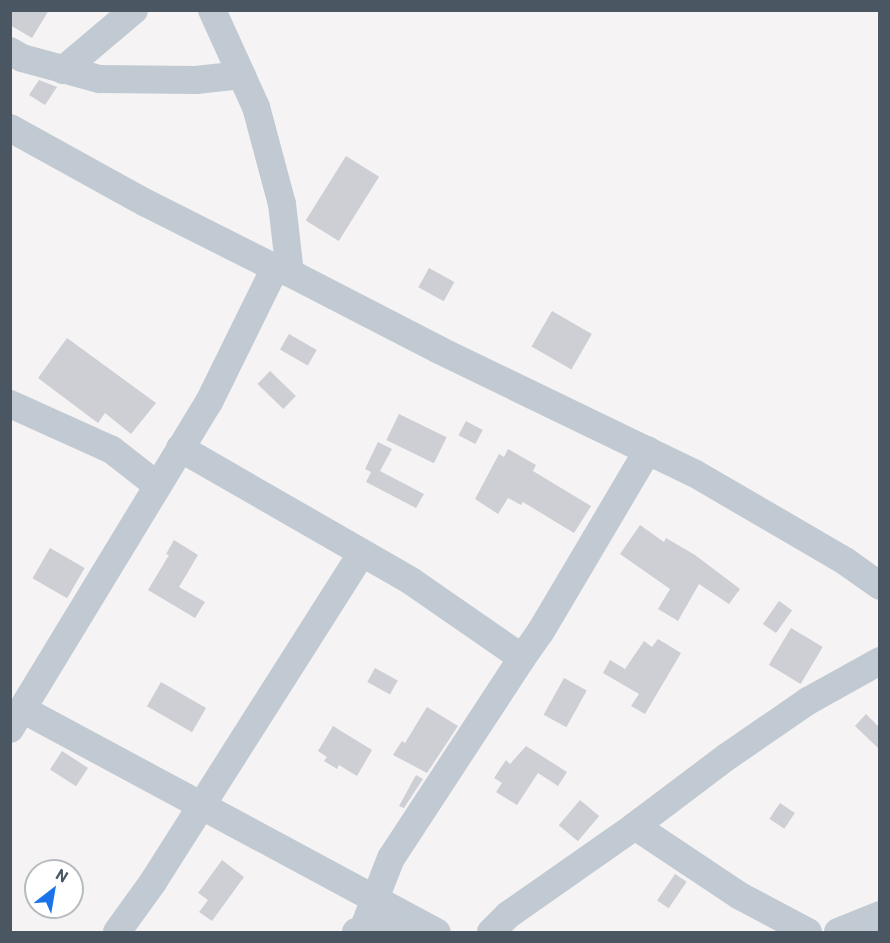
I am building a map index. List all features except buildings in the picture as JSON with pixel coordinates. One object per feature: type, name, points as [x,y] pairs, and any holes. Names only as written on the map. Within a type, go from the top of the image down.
[{"type":"street","points":[[63,70],[134,10]]},
{"type":"street","points":[[212,10],[256,107],[282,204],[282,270],[209,402],[16,719],[283,847],[432,930]]},
{"type":"street","points":[[10,51],[63,70],[99,79],[196,80],[242,75]]},
{"type":"street","points":[[10,128],[146,203],[439,350],[694,473],[845,561],[879,586]]},
{"type":"street","points":[[10,404],[112,450],[158,486]]},
{"type":"street","points":[[180,448],[411,581],[522,658]]},
{"type":"street","points":[[432,930],[361,932],[377,901],[391,858],[542,631],[648,450]]},
{"type":"street","points":[[117,933],[153,882],[361,554]]},
{"type":"street","points":[[491,933],[508,915],[635,826],[728,756],[808,701],[879,661]]},
{"type":"street","points":[[635,826],[740,896],[808,933]]},
{"type":"street","points":[[838,933],[879,915]]}]
